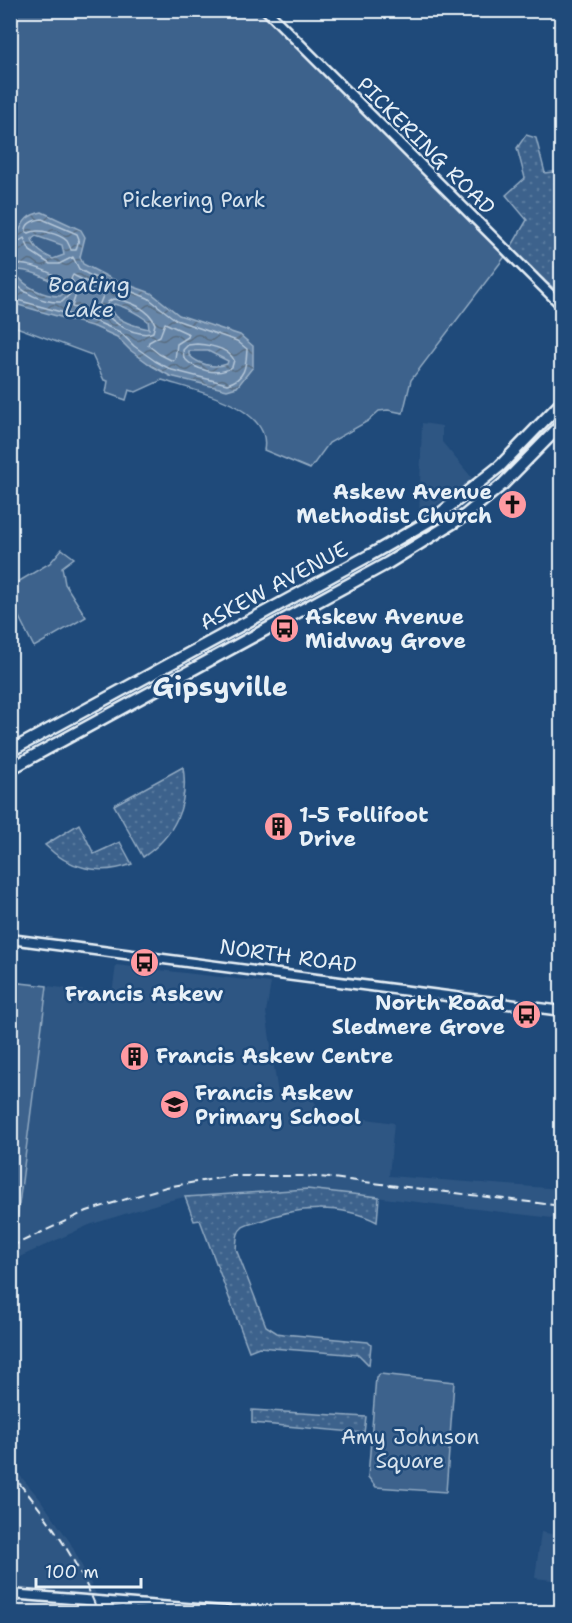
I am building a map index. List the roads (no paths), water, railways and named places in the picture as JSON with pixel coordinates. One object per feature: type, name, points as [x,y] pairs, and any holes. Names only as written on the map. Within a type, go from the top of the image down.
[{"type":"main road","name":"ASKEW AVENUE","points":[[10,751],[387,546],[456,503],[500,466],[561,402]]},
{"type":"main road","name":"ASKEW AVENUE","points":[[10,769],[388,563],[464,516],[525,463],[561,424]]},
{"type":"main road","points":[[252,620],[258,632]]},
{"type":"street","name":"PICKERING ROAD","points":[[266,10],[561,306]]},
{"type":"street","name":"NORTH ROAD","points":[[10,939],[561,1011]]},
{"type":"street","points":[[10,1594],[235,1612]]},
{"type":"water","name":"Boating Lake","points":[[42,212],[81,230],[85,237],[80,257],[83,264],[112,279],[151,293],[179,315],[240,335],[253,346],[253,367],[237,387],[227,390],[170,376],[130,350],[117,337],[95,327],[11,303],[11,239],[28,217]],"holes":[[[36,236],[62,245],[64,255],[53,259],[37,249],[32,239]],[[18,270],[37,274],[50,280],[64,293],[54,296],[41,292],[29,286],[15,273]],[[114,304],[128,309],[148,321],[149,329],[123,321],[111,311]],[[189,351],[208,351],[228,361],[227,364],[212,366],[189,355]]]},
{"type":"railway","points":[[10,1247],[87,1211],[166,1187],[232,1176],[332,1178],[562,1206]]},
{"type":"railway","points":[[10,1473],[37,1505],[71,1556],[98,1612]]},
{"type":"place","name":"Askew Avenue Methodist Church","points":[[513,504]]},
{"type":"place","name":"Askew Avenue Midway Grove","points":[[284,629]]},
{"type":"place","name":"1-5 Follifoot Drive","points":[[278,827]]},
{"type":"place","name":"Francis Askew","points":[[144,963]]},
{"type":"place","name":"North Road Sledmere Grove","points":[[526,1015]]},
{"type":"place","name":"Francis Askew Centre","points":[[135,1056]]},
{"type":"place","name":"Francis Askew Primary School","points":[[174,1105]]},
{"type":"district","name":"Gipsyville","points":[[220,686]]},
{"type":"park label","name":"Pickering Park","points":[[194,200]]},
{"type":"park label","name":"Amy Johnson Square","points":[[410,1449]]}]
